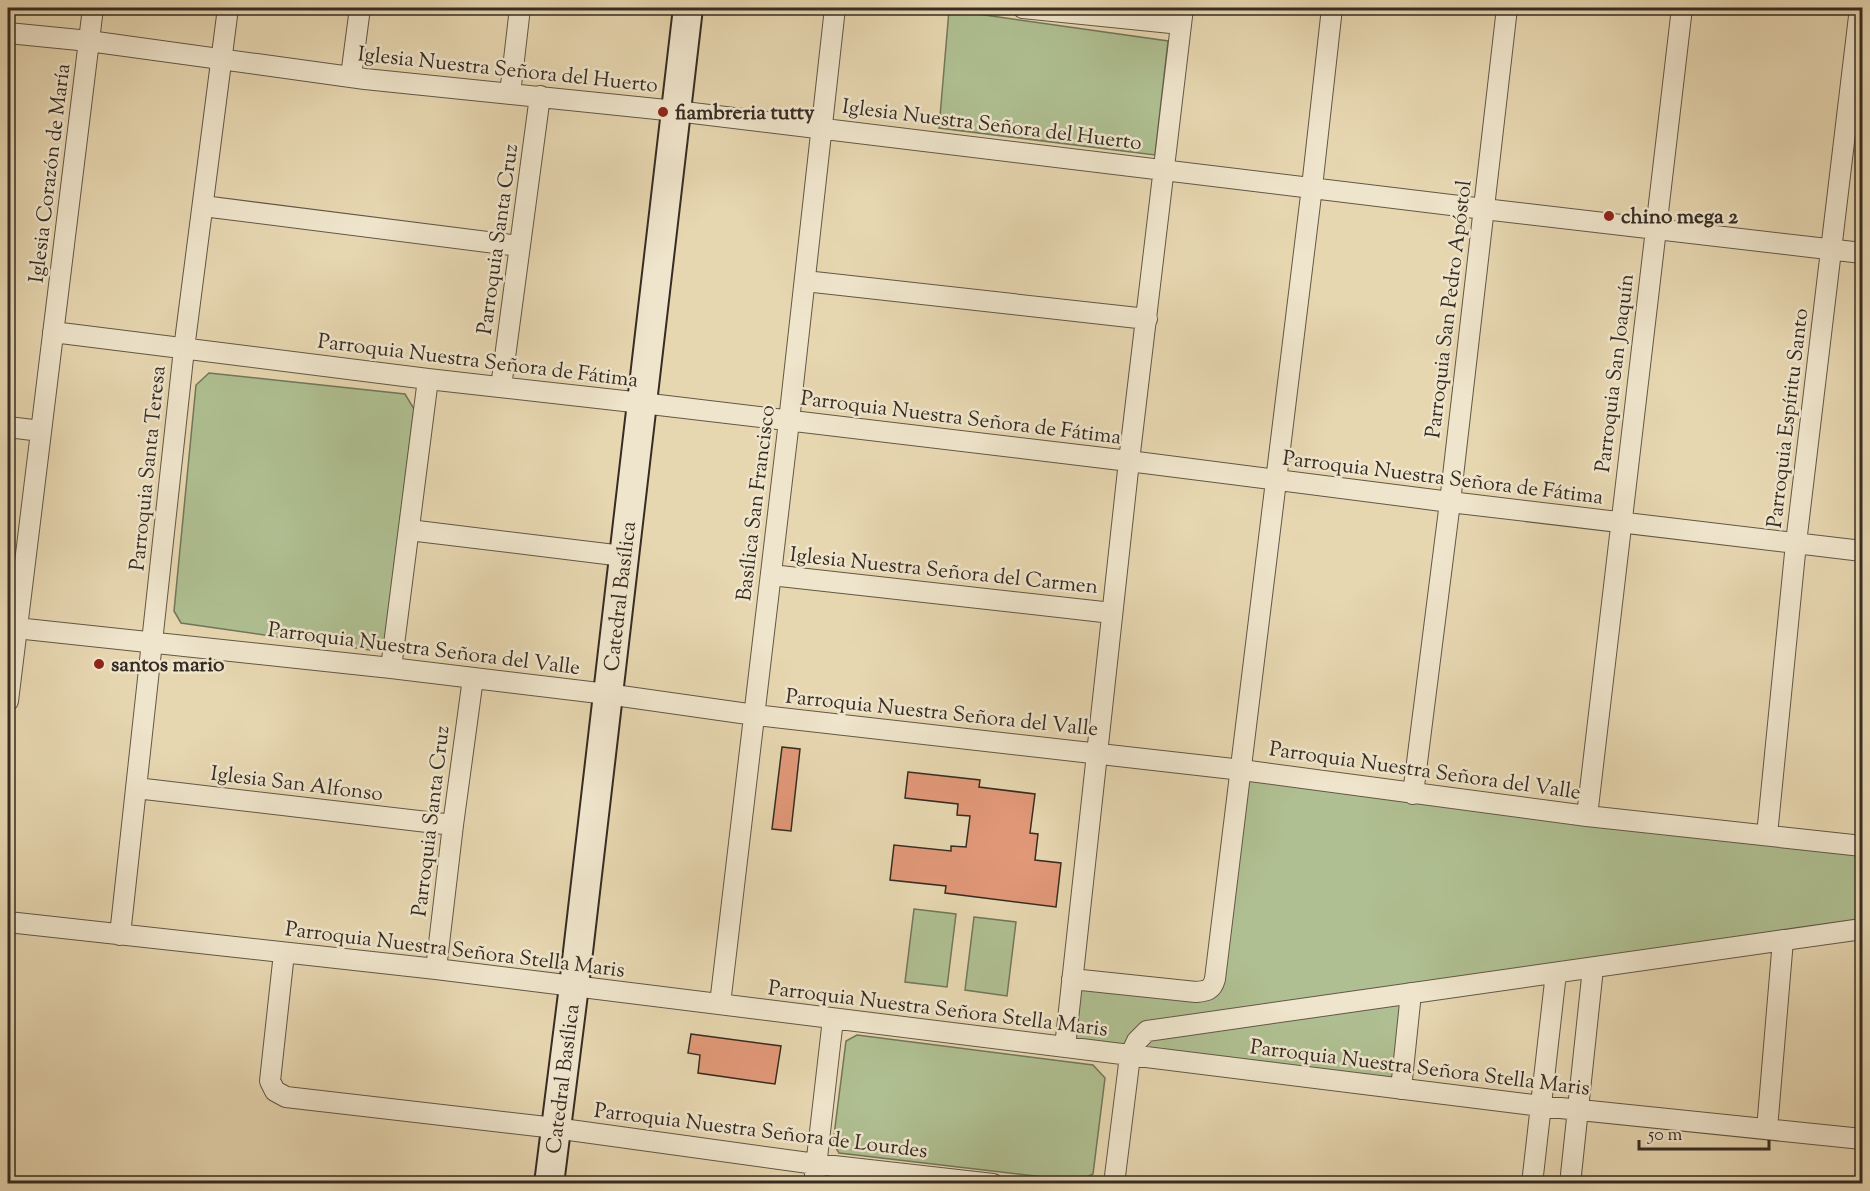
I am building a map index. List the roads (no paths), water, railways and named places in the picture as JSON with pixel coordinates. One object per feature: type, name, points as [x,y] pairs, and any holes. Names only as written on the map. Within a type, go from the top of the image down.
[{"type":"main road","name":"Catedral Basílica","points":[[549,1184],[688,8]]},
{"type":"street","name":"Iglesia Corazón de María","points":[[8,701],[93,8]]},
{"type":"street","name":"Parroquia Santa Teresa","points":[[120,934],[184,349],[228,8]]},
{"type":"street","points":[[351,76],[360,8]]},
{"type":"street","points":[[510,94],[520,8]]},
{"type":"street","name":"Basílica San Francisco","points":[[720,1005],[806,281],[835,8]]},
{"type":"street","points":[[1023,8],[1182,16],[1129,461],[1065,1047]]},
{"type":"street","points":[[1072,979],[1196,992],[1207,991],[1213,986],[1215,979],[1277,480],[1332,8]]},
{"type":"street","name":"Parroquia San Pedro Apóstol","points":[[1413,794],[1507,8]]},
{"type":"street","name":"Parroquia San Joaquín","points":[[1587,816],[1682,8]]},
{"type":"street","name":"Parroquia Espíritu Santo","points":[[1767,835],[1797,543],[1860,8]]},
{"type":"street","name":"Iglesia Nuestra Señora del Huerto","points":[[8,33],[89,41],[351,76],[676,111],[1863,253]]},
{"type":"street","name":"Parroquia Santa Cruz","points":[[501,387],[540,96]]},
{"type":"street","points":[[203,206],[519,246]]},
{"type":"street","points":[[806,281],[1147,319]]},
{"type":"street","name":"Parroquia Nuestra Señora de Fátima","points":[[53,332],[1863,551]]},
{"type":"street","points":[[391,668],[428,379]]},
{"type":"street","points":[[8,427],[41,431]]},
{"type":"street","points":[[410,530],[623,556]]},
{"type":"street","name":"Iglesia Nuestra Señora del Carmen","points":[[771,575],[1112,613]]},
{"type":"street","name":"Parroquia Nuestra Señora del Valle","points":[[16,628],[391,668],[607,694],[755,715],[1242,770],[1587,816],[1863,846]]},
{"type":"street","name":"Parroquia Santa Cruz","points":[[436,969],[473,678]]},
{"type":"street","name":"Iglesia San Alfonso","points":[[136,788],[453,825]]},
{"type":"street","name":"Parroquia Nuestra Señora Stella Maris","points":[[8,922],[436,969],[1541,1106],[1863,1139]]},
{"type":"street","points":[[1114,1184],[1130,1056],[1137,1041],[1147,1031],[1863,929]]},
{"type":"street","points":[[1767,1129],[1784,940]]},
{"type":"street","name":"Parroquia Nuestra Señora de Lourdes","points":[[284,953],[270,1081],[275,1090],[286,1097],[555,1128],[816,1164],[993,1184]]},
{"type":"street","points":[[1570,1184],[1593,968]]},
{"type":"street","points":[[1532,1184],[1556,973]]},
{"type":"street","points":[[1401,1089],[1411,993]]},
{"type":"street","points":[[814,1184],[833,1019]]},
{"type":"place","name":"fiambreria tutty","points":[[663,112]]},
{"type":"place","name":"chino mega 2","points":[[1609,216]]},
{"type":"place","name":"santos mario","points":[[99,664]]}]
